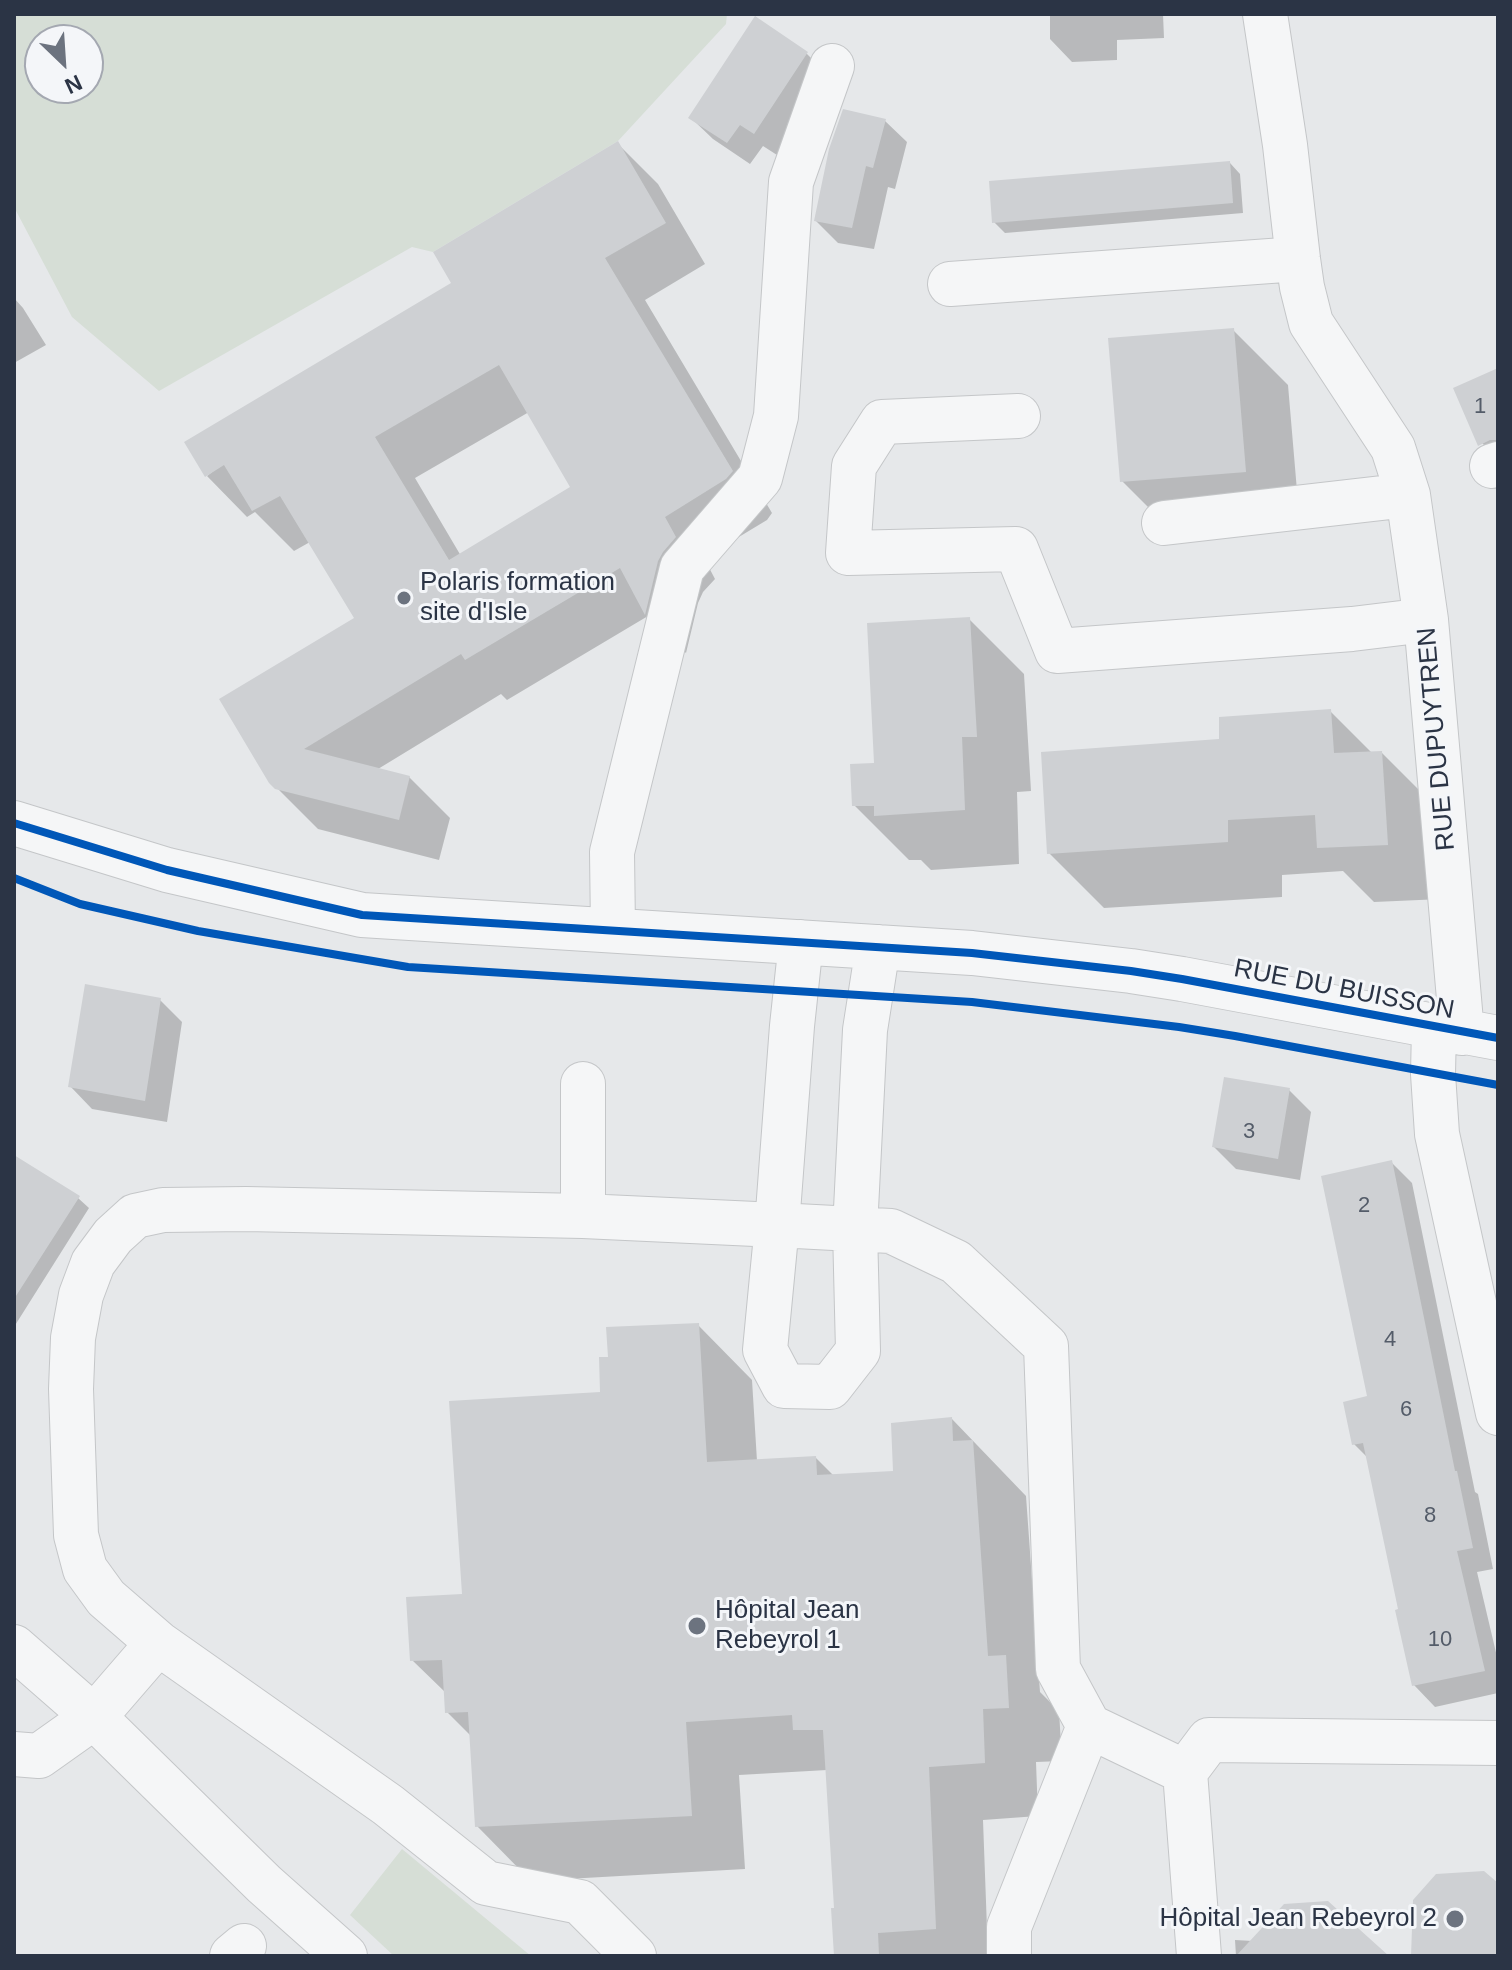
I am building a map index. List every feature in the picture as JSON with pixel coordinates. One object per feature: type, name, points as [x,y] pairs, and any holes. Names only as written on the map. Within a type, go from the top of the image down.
[{"type":"street","name":"RUE DUPUYTREN","points":[[1265,14],[1302,287],[1311,323],[1393,448],[1408,495],[1426,620],[1465,1033],[1433,1074],[1437,1134],[1498,1413]]},
{"type":"street","points":[[613,930],[612,852],[682,568],[760,478],[776,416],[791,182],[832,66]]},
{"type":"street","points":[[950,284],[1298,259]]},
{"type":"street","points":[[1018,416],[882,422],[854,466],[848,553],[1016,549],[1057,651],[1352,629],[1426,620]]},
{"type":"street","points":[[1164,523],[1408,495]]},
{"type":"street","name":"RUE DU BUISSON","points":[[14,823],[167,870],[362,915],[972,953],[1182,979],[1465,1033]]},
{"type":"street","points":[[801,942],[765,1350],[784,1386],[830,1387],[858,1351],[855,1229],[865,1030],[878,947]]},
{"type":"street","points":[[583,1084],[583,1216]]},
{"type":"street","points":[[634,1956],[580,1902],[486,1883],[388,1805],[158,1643],[106,1598],[85,1569],[76,1535],[71,1389],[73,1338],[81,1295],[93,1263],[113,1236],[135,1216],[163,1210],[246,1209],[583,1216],[891,1231],[956,1262],[1046,1346],[1058,1669],[1089,1726],[1185,1772]]},
{"type":"street","points":[[27,1755],[94,1717],[158,1643]]},
{"type":"street","points":[[14,1647],[94,1717],[264,1884],[345,1956]]},
{"type":"street","points":[[1009,1956],[1009,1927],[1089,1726]]},
{"type":"street","points":[[1199,1956],[1185,1772],[1209,1740],[1498,1743]]},
{"type":"street","points":[[232,1956],[244,1946],[243,1956]]},
{"type":"shaded area","points":[[14,14],[727,14],[726,24],[618,141],[433,252],[412,247],[159,391],[72,317],[14,207]]},
{"type":"shaded area","points":[[402,1849],[531,1956],[394,1956],[350,1915]]},
{"type":"building","points":[[755,16],[808,52],[754,134],[740,125],[727,143],[688,118]]},
{"type":"building","points":[[843,109],[886,119],[873,168],[866,166],[852,228],[814,221],[829,149]]},
{"type":"building","points":[[618,141],[666,223],[605,258],[733,471],[726,479],[665,517],[676,537],[658,561],[645,615],[620,568],[465,660],[461,654],[304,749],[410,776],[399,820],[275,789],[219,699],[354,618],[280,496],[252,511],[224,465],[205,477],[184,442],[451,283],[433,252]],"holes":[[[499,365],[570,487],[449,560],[375,437]]]},
{"type":"building","points":[[1230,161],[1233,203],[992,223],[989,181]]},
{"type":"building","points":[[1234,328],[1246,472],[1120,482],[1108,338]]},
{"type":"building","points":[[1498,368],[1498,440],[1478,446],[1453,388]]},
{"type":"building","points":[[970,617],[977,737],[962,737],[965,810],[874,816],[874,806],[852,806],[850,764],[874,763],[867,623]]},
{"type":"building","points":[[1331,709],[1334,753],[1382,751],[1388,845],[1317,848],[1315,815],[1228,820],[1228,842],[1047,854],[1041,752],[1219,739],[1219,717]]},
{"type":"building","points":[[85,984],[161,998],[145,1101],[68,1087]]},
{"type":"building","points":[[1224,1077],[1290,1088],[1278,1159],[1212,1147]]},
{"type":"building","points":[[14,1155],[80,1196],[14,1299]]},
{"type":"building","points":[[1392,1160],[1473,1548],[1457,1551],[1485,1671],[1412,1686],[1363,1443],[1352,1445],[1343,1402],[1367,1396],[1321,1176]]},
{"type":"building","name":"Hôpital Jean Rebeyrol 1","points":[[699,1323],[707,1462],[816,1456],[817,1475],[893,1471],[891,1423],[952,1417],[953,1441],[973,1440],[988,1656],[1006,1655],[1009,1708],[983,1709],[985,1763],[929,1767],[936,1929],[878,1933],[879,1956],[834,1956],[823,1730],[793,1730],[792,1715],[686,1722],[692,1816],[475,1827],[468,1712],[445,1713],[442,1660],[410,1661],[406,1597],[462,1594],[449,1401],[600,1392],[599,1357],[608,1357],[606,1327]]},
{"type":"building","points":[[1484,1871],[1498,1883],[1498,1956],[1411,1956],[1413,1900],[1436,1874]]},
{"type":"building","points":[[1328,1901],[1389,1956],[1236,1956],[1284,1904]]},
{"type":"cycle path","points":[[14,823],[167,870],[362,915],[972,953],[1182,979],[1498,1038]]},
{"type":"cycle path","points":[[14,878],[80,904],[198,931],[408,967],[972,1002],[1179,1027],[1498,1085]]},
{"type":"place","name":"Polaris formation site d'Isle","points":[[404,598]]},
{"type":"place","name":"Hôpital Jean Rebeyrol 1","points":[[697,1626]]},
{"type":"place","name":"Hôpital Jean Rebeyrol 2","points":[[1455,1919]]}]
